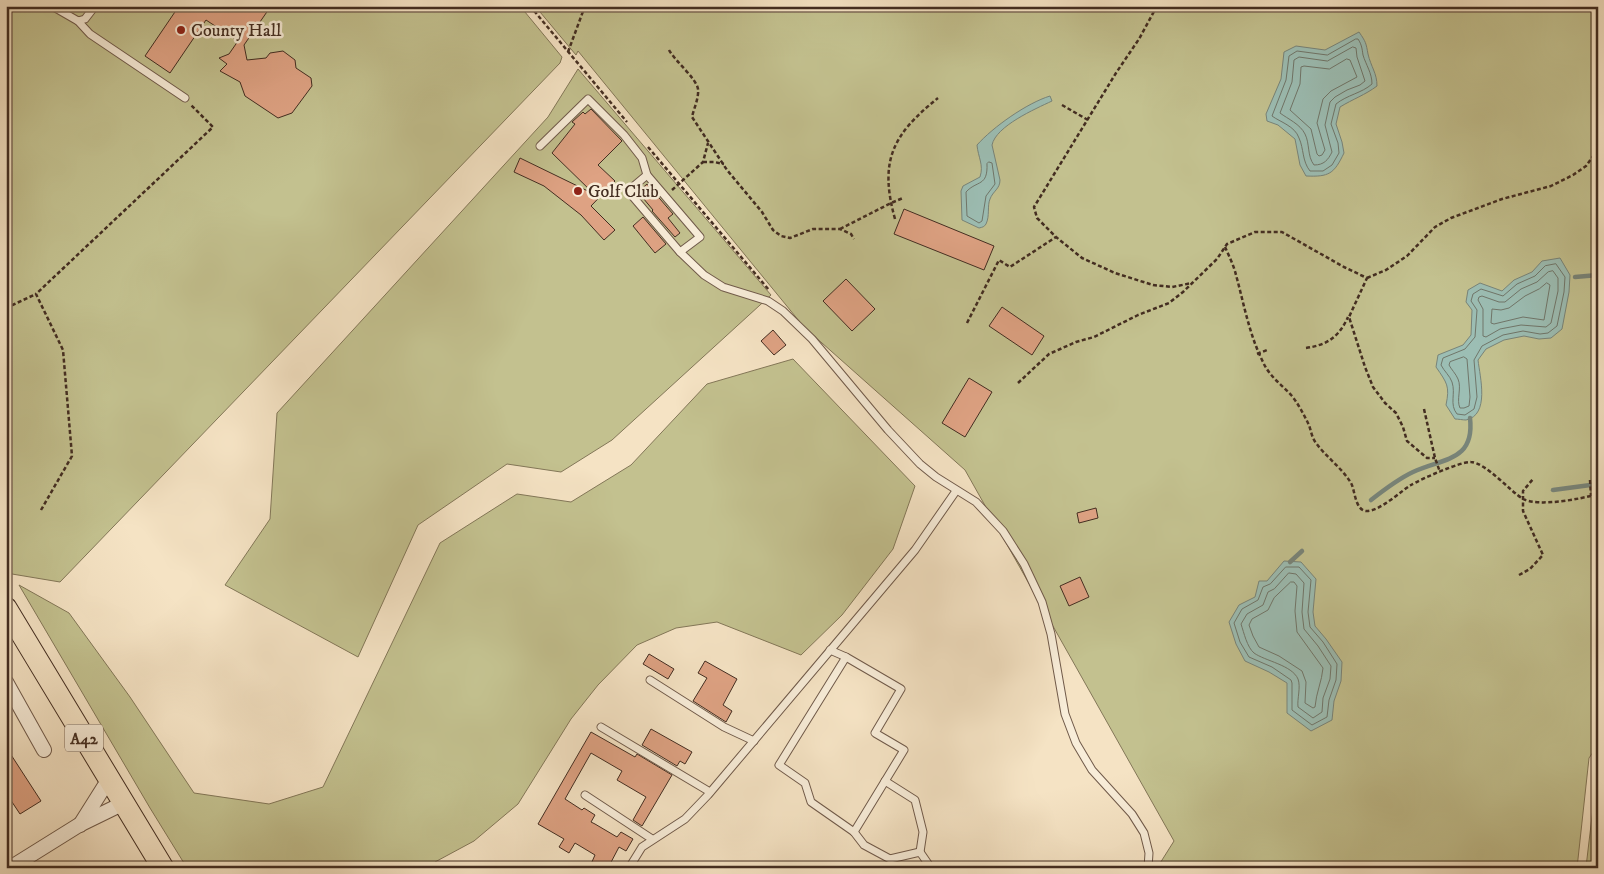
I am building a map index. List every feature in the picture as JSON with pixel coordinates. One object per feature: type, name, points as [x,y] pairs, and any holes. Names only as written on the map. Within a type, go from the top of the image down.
[{"type":"main road","name":"A42","points":[[6,608],[109,779],[116,807],[135,822],[163,868]]},
{"type":"street","points":[[6,682],[44,750]]},
{"type":"street","points":[[79,825],[109,779]]},
{"type":"street","points":[[10,868],[79,825],[116,807]]},
{"type":"lane","points":[[52,6],[78,21],[90,34],[185,98]]},
{"type":"lane","points":[[78,21],[85,19],[95,6]]},
{"type":"lane","points":[[540,146],[588,99],[624,135],[642,158],[647,175],[700,237],[680,252]]},
{"type":"lane","points":[[647,175],[628,191],[680,252],[704,275],[722,287],[768,302],[784,311],[812,339],[888,430],[920,464],[956,491],[976,502],[1003,531],[1024,564],[1042,602],[1051,634],[1065,714],[1076,743],[1092,770],[1132,814],[1144,833],[1149,852],[1148,868]]},
{"type":"lane","points":[[629,868],[642,847],[685,819],[710,792],[916,550],[956,491]]},
{"type":"lane","points":[[830,650],[846,657],[901,689],[875,733],[904,750],[854,832]]},
{"type":"lane","points":[[846,657],[779,765],[805,783],[811,802],[854,832],[864,845],[890,859],[920,852]]},
{"type":"lane","points":[[650,680],[724,727],[754,741]]},
{"type":"lane","points":[[601,727],[710,792]]},
{"type":"lane","points":[[885,781],[915,800],[923,832],[920,852],[931,868]]},
{"type":"lane","points":[[585,795],[652,840]]},
{"type":"path","points":[[530,6],[630,125]]},
{"type":"path","points":[[568,52],[585,6]]},
{"type":"path","points":[[1157,6],[1139,39],[1034,207],[1037,218],[1056,237],[1082,258],[1115,273],[1153,285],[1172,287],[1194,282]]},
{"type":"path","points":[[669,50],[674,59],[696,82],[698,95],[692,116],[724,164],[762,212],[773,230],[781,236],[790,238],[813,229],[840,229],[851,234],[854,239]]},
{"type":"path","points":[[6,308],[36,294],[213,127],[185,98]]},
{"type":"path","points":[[895,219],[888,174],[891,155],[900,136],[923,110],[938,98]]},
{"type":"path","points":[[1062,105],[1088,120]]},
{"type":"path","points":[[642,140],[768,290]]},
{"type":"path","points":[[664,196],[703,162],[709,142]]},
{"type":"path","points":[[1306,348],[1328,342],[1342,329],[1367,278],[1386,270],[1407,256],[1435,227],[1451,218],[1502,199],[1551,186],[1586,166],[1596,152]]},
{"type":"path","points":[[703,162],[724,164]]},
{"type":"path","points":[[840,229],[891,202],[903,198]]},
{"type":"path","points":[[1018,382],[1049,354],[1076,342],[1094,337],[1138,315],[1169,303],[1217,259],[1226,244],[1255,232],[1282,232],[1367,278]]},
{"type":"path","points":[[967,323],[999,260],[1010,267],[1056,237]]},
{"type":"path","points":[[1225,247],[1236,273],[1245,313],[1258,353],[1275,379],[1303,412],[1315,441],[1351,483],[1358,504],[1363,510],[1368,511],[1381,506],[1412,484],[1440,471],[1471,462],[1492,473],[1523,498],[1541,502],[1560,502],[1598,494]]},
{"type":"path","points":[[36,294],[62,350],[72,456],[41,510]]},
{"type":"path","points":[[1349,316],[1373,387],[1385,404],[1396,413],[1407,441],[1427,458],[1435,458]]},
{"type":"path","points":[[1258,353],[1267,350]]},
{"type":"path","points":[[1424,409],[1435,458],[1440,471]]},
{"type":"path","points":[[1519,575],[1530,569],[1543,555],[1523,511],[1522,491],[1533,478]]},
{"type":"path","points":[[1590,480],[1591,495]]},
{"type":"shaded area","points":[[6,6],[520,6],[562,57],[560,63],[60,582],[12,574],[6,565]]},
{"type":"shaded area","points":[[535,6],[1598,6],[1598,745],[1589,758],[1577,868],[1157,868],[1174,841],[965,470],[804,327],[578,51],[576,55]]},
{"type":"shaded area","points":[[578,69],[771,295],[612,440],[561,472],[507,464],[418,525],[358,657],[225,585],[270,519],[277,413],[548,117]]},
{"type":"shaded area","points":[[793,359],[915,486],[893,549],[842,615],[801,655],[717,622],[676,628],[637,645],[598,685],[571,719],[518,804],[474,841],[435,862],[431,868],[187,868],[19,585],[69,613],[130,697],[194,793],[269,804],[323,787],[440,543],[517,494],[571,502],[631,465],[707,384]]},
{"type":"shaded area","points":[[1598,766],[1598,868],[1586,868],[1586,867]]},
{"type":"water","points":[[1359,32],[1366,45],[1377,86],[1340,107],[1336,124],[1344,153],[1334,170],[1325,175],[1306,176],[1300,165],[1295,139],[1278,125],[1267,121],[1266,114],[1281,79],[1284,52],[1296,46],[1325,50]]},
{"type":"water","points":[[1050,96],[1052,101],[1017,119],[995,138],[992,145],[1000,183],[990,199],[986,224],[979,228],[962,220],[961,191],[963,186],[980,177],[981,173],[977,145],[1011,116],[1031,104]]},
{"type":"water","points":[[1560,258],[1570,275],[1569,292],[1562,329],[1551,338],[1539,339],[1524,336],[1504,340],[1486,349],[1478,360],[1482,394],[1478,411],[1473,417],[1466,420],[1455,419],[1446,405],[1447,385],[1436,367],[1438,355],[1463,345],[1471,335],[1472,310],[1466,302],[1468,290],[1480,283],[1502,291],[1514,280],[1532,272],[1542,261]]},
{"type":"water","points":[[1284,561],[1301,562],[1316,579],[1313,612],[1315,626],[1342,662],[1341,681],[1334,701],[1332,720],[1311,731],[1287,713],[1287,683],[1245,661],[1236,644],[1229,622],[1239,605],[1255,597],[1259,581],[1267,581]]},
{"type":"building","points":[[179,6],[271,6],[244,45],[247,60],[266,58],[270,53],[283,51],[295,60],[296,68],[311,78],[312,86],[292,113],[278,118],[245,96],[240,82],[220,71],[227,64],[219,58],[229,54],[238,41],[206,20],[170,73],[145,56]]},
{"type":"building","name":"Golf Club","points":[[591,109],[622,141],[598,165],[615,181],[591,206],[615,230],[604,240],[581,215],[544,186],[514,172],[520,158],[594,194],[552,153],[575,124],[572,122],[583,112],[585,114]]},
{"type":"building","points":[[647,184],[673,214],[668,218],[680,233],[675,237],[638,192]]},
{"type":"building","points":[[904,209],[994,246],[984,270],[894,234]]},
{"type":"building","points":[[643,217],[666,244],[655,253],[633,226]]},
{"type":"building","points":[[846,279],[875,309],[852,331],[823,301]]},
{"type":"building","points":[[1002,307],[1044,336],[1032,355],[989,326]]},
{"type":"building","points":[[773,330],[786,345],[774,355],[761,341]]},
{"type":"building","points":[[969,378],[992,392],[965,437],[942,423]]},
{"type":"building","points":[[1096,508],[1098,518],[1079,523],[1077,513]]},
{"type":"building","points":[[1080,577],[1089,597],[1069,606],[1060,586]]},
{"type":"building","points":[[649,654],[674,669],[668,679],[643,664]]},
{"type":"building","points":[[705,661],[737,679],[723,705],[732,711],[726,722],[693,701],[707,678],[698,673]]},
{"type":"building","points":[[651,729],[692,752],[685,764],[680,761],[677,766],[642,745]]},
{"type":"building","points":[[591,732],[635,757],[637,754],[672,775],[642,826],[633,820],[646,797],[617,780],[622,771],[591,753],[565,799],[582,810],[584,808],[595,815],[591,822],[617,837],[621,832],[633,839],[626,851],[619,847],[608,868],[598,868],[591,864],[595,855],[575,843],[569,853],[559,847],[564,839],[538,824]]},
{"type":"building","points":[[6,747],[41,801],[20,814],[6,793]]},
{"type":"waterway","points":[[1575,277],[1598,275]]},
{"type":"waterway","points":[[1371,500],[1407,475],[1462,451],[1467,443],[1470,432],[1470,418]]},
{"type":"waterway","points":[[1553,490],[1598,484]]},
{"type":"waterway","points":[[1290,562],[1302,551]]},
{"type":"place","name":"County Hall","points":[[181,30]]},
{"type":"place","name":"Golf Club","points":[[578,191]]}]
